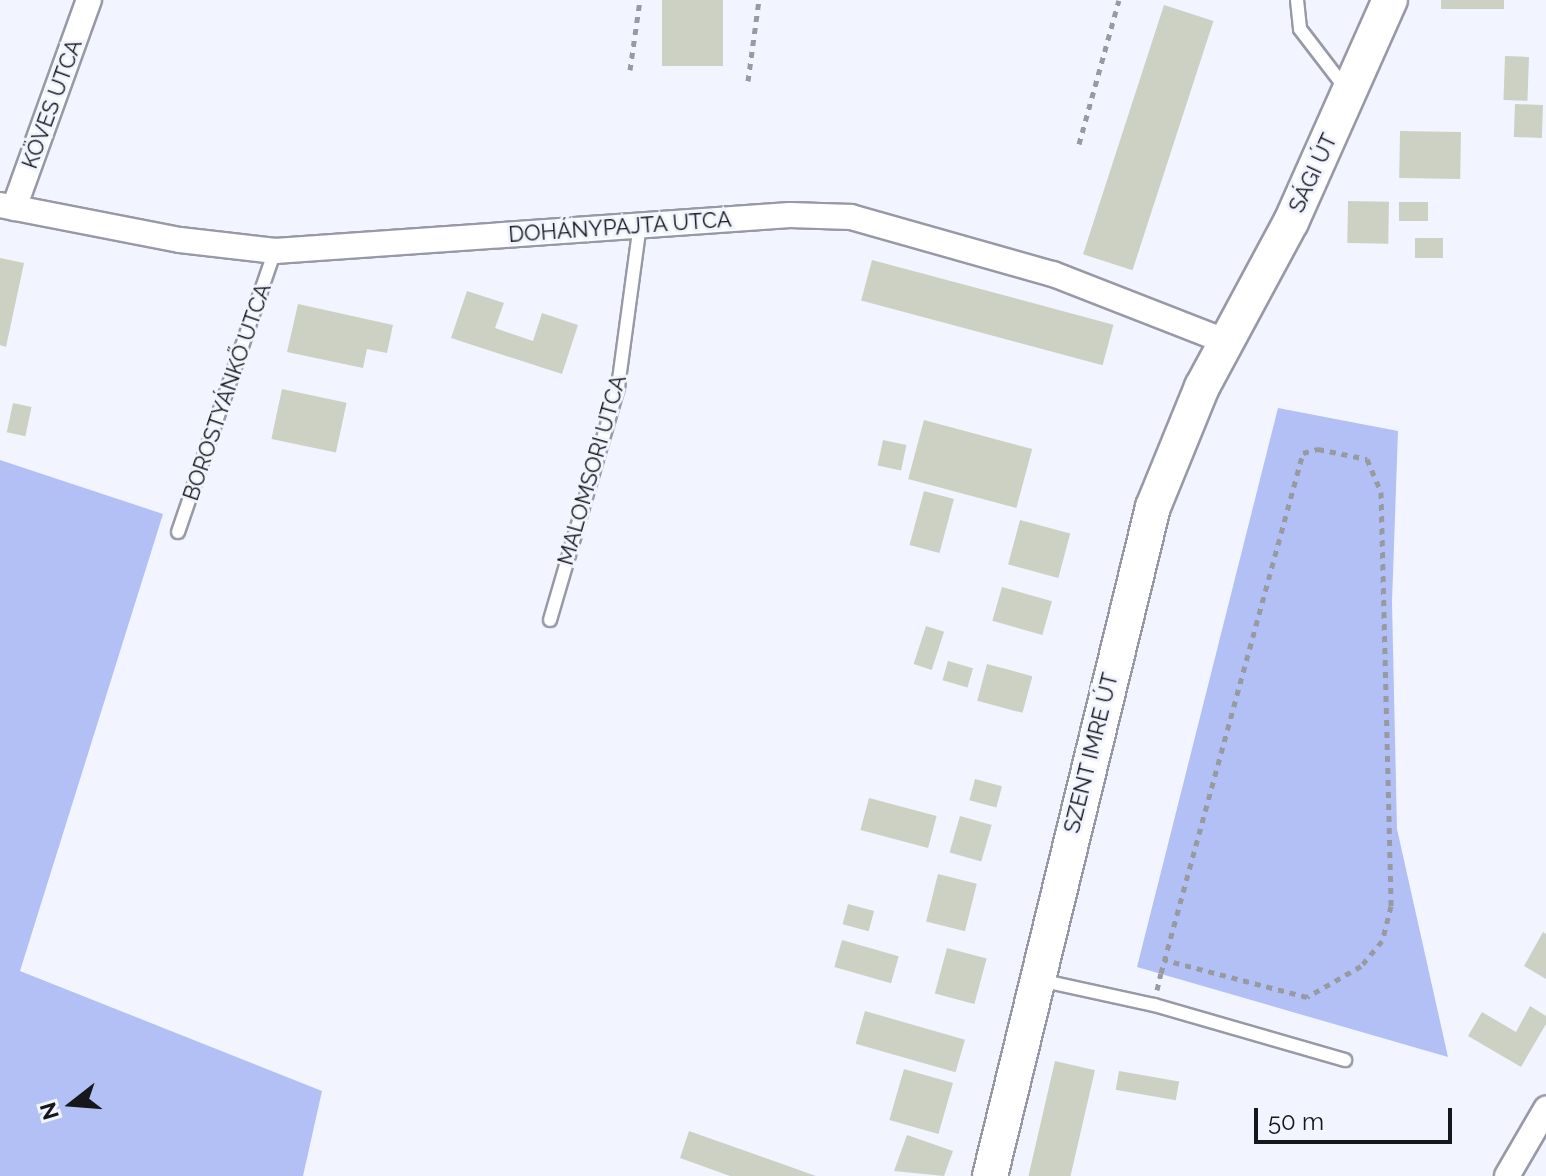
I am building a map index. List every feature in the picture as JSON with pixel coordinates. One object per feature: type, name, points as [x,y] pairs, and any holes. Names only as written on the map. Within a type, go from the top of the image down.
[{"type":"main road","name":"SÁGI ÚT","points":[[1225,341],[1291,222],[1390,0]]},
{"type":"main road","name":"SZENT IMRE ÚT","points":[[990,1176],[1153,507],[1225,341]]},
{"type":"street","name":"KÖVES UTCA","points":[[7,207],[89,0]]},
{"type":"street","name":"DOHÁNYPAJTA UTCA","points":[[7,207],[180,240],[275,251],[640,225],[851,217],[1053,274],[1225,341]]},
{"type":"street","points":[[1507,1176],[1546,1109]]},
{"type":"lane","points":[[1297,0],[1300,29],[1350,95]]},
{"type":"lane","name":"MALOMSORI UTCA","points":[[550,620],[618,387],[640,225]]},
{"type":"lane","name":"BOROSTYÁNKŐ UTCA","points":[[178,532],[275,251]]},
{"type":"lane","points":[[1036,979],[1154,1005],[1345,1060]]},
{"type":"path","points":[[630,70],[640,0]]},
{"type":"path","points":[[748,81],[759,0]]},
{"type":"path","points":[[1079,144],[1119,0]]},
{"type":"path","points":[[1154,1005],[1165,960],[1303,453],[1318,449],[1367,459],[1381,492],[1391,906],[1382,941],[1361,966],[1307,997],[1165,960]]},
{"type":"shaded area","points":[[1278,408],[1398,431],[1392,602],[1397,829],[1448,1057],[1137,967]]},
{"type":"shaded area","points":[[0,460],[163,514],[20,971],[322,1091],[303,1176],[0,1176]]},
{"type":"building","points":[[662,0],[723,0],[723,66],[662,66]]},
{"type":"building","points":[[1441,0],[1504,0],[1504,9],[1441,9]]},
{"type":"building","points":[[1164,5],[1213,21],[1132,270],[1083,254]]},
{"type":"building","points":[[1505,56],[1529,57],[1527,101],[1503,100]]},
{"type":"building","points":[[1515,104],[1543,105],[1542,138],[1514,137]]},
{"type":"building","points":[[1400,131],[1461,132],[1460,179],[1399,178]]},
{"type":"building","points":[[1348,201],[1389,202],[1388,244],[1347,243]]},
{"type":"building","points":[[1399,202],[1428,202],[1428,221],[1399,221]]},
{"type":"building","points":[[1415,238],[1443,238],[1443,258],[1415,258]]},
{"type":"building","points":[[0,258],[24,263],[6,347],[0,345]]},
{"type":"building","points":[[872,260],[1113,325],[1103,365],[861,301]]},
{"type":"building","points":[[467,291],[504,303],[495,328],[533,341],[542,313],[578,325],[562,374],[451,338]]},
{"type":"building","points":[[298,304],[393,325],[387,353],[367,349],[363,368],[287,352]]},
{"type":"building","points":[[282,389],[347,403],[336,453],[271,439]]},
{"type":"building","points":[[13,403],[32,407],[25,436],[7,432]]},
{"type":"building","points":[[924,420],[1032,449],[1016,508],[908,479]]},
{"type":"building","points":[[883,440],[906,445],[901,470],[878,465]]},
{"type":"building","points":[[924,491],[954,499],[939,553],[910,545]]},
{"type":"building","points":[[1020,520],[1070,533],[1058,578],[1008,564]]},
{"type":"building","points":[[1002,587],[1052,601],[1042,635],[992,621]]},
{"type":"building","points":[[926,626],[944,632],[932,670],[914,664]]},
{"type":"building","points":[[948,661],[973,668],[967,687],[942,680]]},
{"type":"building","points":[[987,664],[1032,676],[1023,713],[977,701]]},
{"type":"building","points":[[975,779],[1002,786],[996,807],[969,800]]},
{"type":"building","points":[[869,798],[937,816],[928,848],[860,830]]},
{"type":"building","points":[[960,816],[992,825],[981,862],[950,853]]},
{"type":"building","points":[[938,874],[977,884],[965,931],[926,922]]},
{"type":"building","points":[[848,904],[874,911],[869,931],[843,924]]},
{"type":"building","points":[[1543,932],[1546,934],[1546,979],[1524,966]]},
{"type":"building","points":[[842,940],[899,956],[891,983],[834,967]]},
{"type":"building","points":[[947,948],[987,959],[974,1004],[935,993]]},
{"type":"building","points":[[1530,1006],[1546,1016],[1546,1024],[1521,1067],[1468,1036],[1482,1012],[1516,1032]]},
{"type":"building","points":[[865,1011],[965,1040],[956,1072],[856,1044]]},
{"type":"building","points":[[1055,1061],[1095,1070],[1071,1176],[1028,1176]]},
{"type":"building","points":[[904,1069],[953,1083],[938,1134],[889,1120]]},
{"type":"building","points":[[1119,1071],[1179,1082],[1176,1100],[1116,1090]]},
{"type":"building","points":[[689,1131],[816,1176],[730,1176],[680,1158]]},
{"type":"building","points":[[907,1135],[953,1151],[944,1176],[894,1171]]}]
